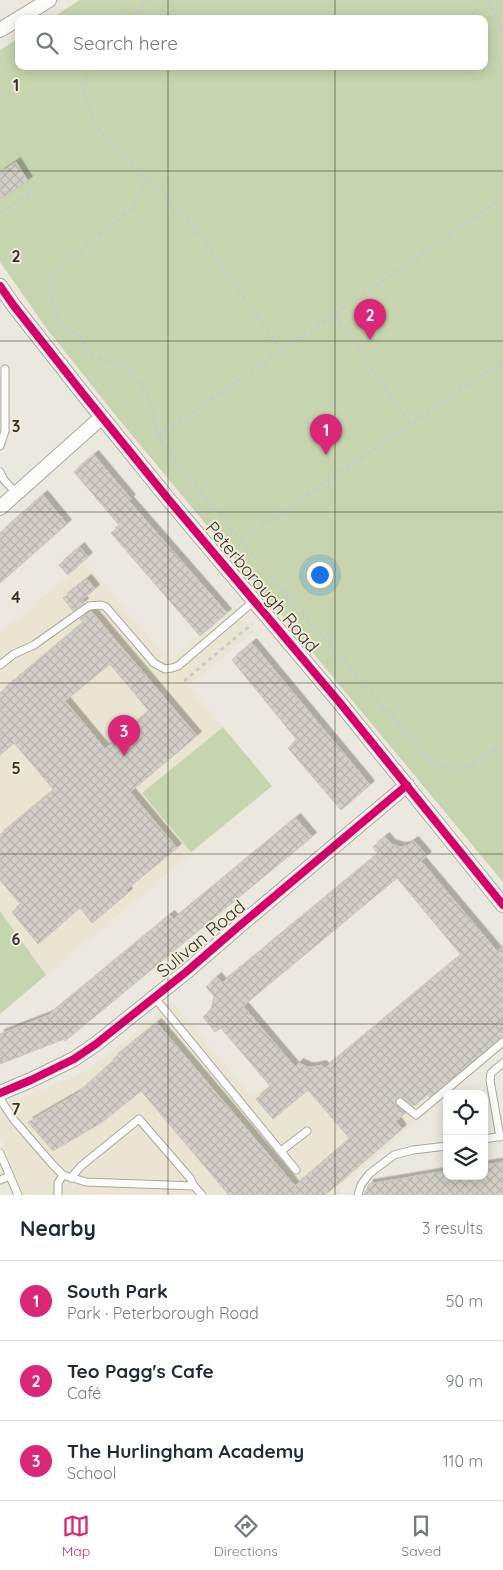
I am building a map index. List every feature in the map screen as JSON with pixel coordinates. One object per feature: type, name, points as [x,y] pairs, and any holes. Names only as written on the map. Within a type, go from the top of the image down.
[{"type":"street","points":[[24,15],[49,0]]},
{"type":"street","points":[[0,30],[15,21]]},
{"type":"street","name":"Peterborough Road","points":[[0,286],[168,500],[407,785],[503,905]]},
{"type":"street","points":[[0,508],[102,417]]},
{"type":"street","name":"Sulivan Road","points":[[0,1093],[74,1059],[96,1044],[155,998],[407,785]]},
{"type":"lane","points":[[0,446],[5,431],[5,369]]},
{"type":"lane","points":[[0,472],[16,494]]},
{"type":"lane","points":[[0,665],[14,654],[34,646],[84,608],[95,604],[106,607],[154,663],[165,669],[172,668],[178,666],[254,601]]},
{"type":"lane","points":[[155,998],[296,1170]]},
{"type":"lane","points":[[400,1102],[416,1115],[503,1042]]},
{"type":"lane","points":[[488,1138],[501,1136],[490,1080],[491,1073],[503,1063]]},
{"type":"lane","points":[[0,1099],[14,1120],[63,1175],[86,1182],[194,1186]]},
{"type":"lane","points":[[71,1178],[81,1166],[139,1119],[190,1178],[202,1195]]},
{"type":"lane","points":[[281,1151],[307,1131]]},
{"type":"lane","points":[[358,1195],[361,1185],[370,1174],[394,1155],[413,1150],[443,1146]]},
{"type":"lane","points":[[0,1153],[18,1195]]},
{"type":"lane","points":[[58,1195],[58,1183],[63,1175]]},
{"type":"lane","points":[[0,1180],[10,1176]]},
{"type":"path","points":[[134,15],[148,0]]},
{"type":"path","points":[[488,0],[503,32]]},
{"type":"path","points":[[87,70],[84,94],[101,132],[195,229],[282,351]]},
{"type":"path","points":[[146,179],[134,206],[55,274],[52,281],[51,295],[52,307],[56,318],[66,328],[80,336],[87,354],[125,366],[150,399],[158,436],[194,484],[428,760],[449,769],[460,768],[471,765],[503,745]]},
{"type":"path","points":[[0,213],[35,190]]},
{"type":"path","points":[[158,436],[503,198]]},
{"type":"path","points":[[335,314],[410,425]]},
{"type":"path","points":[[241,540],[503,361]]},
{"type":"path","points":[[181,494],[194,484]]},
{"type":"path","points":[[184,681],[252,624]]},
{"type":"shaded area","points":[[85,562],[169,661],[234,607],[254,631],[188,686],[272,786],[46,975],[0,911],[0,633]]},
{"type":"shaded area","points":[[503,989],[503,1049],[455,1090],[443,1090],[443,1099],[341,1185],[341,1195],[23,1195],[0,1137],[0,1106],[81,1074],[112,1052],[172,1002],[252,1097],[292,1063],[295,1066],[302,1060],[308,1064],[322,1065],[326,1069]]},
{"type":"green space","points":[[80,0],[503,0],[503,882],[117,417],[47,329],[0,262],[0,50],[15,41],[15,70],[488,70],[488,15],[56,15]]},
{"type":"green space","points":[[223,727],[272,786],[191,852],[142,793]]},
{"type":"green space","points":[[0,911],[46,975],[0,1014]]},
{"type":"building","points":[[16,162],[28,181],[0,199],[0,173]]},
{"type":"building","points":[[94,455],[131,499],[129,501],[227,613],[200,636],[111,533],[120,526],[74,472]]},
{"type":"building","points":[[43,495],[67,524],[0,583],[0,533]]},
{"type":"building","points":[[80,547],[88,557],[68,575],[59,565]]},
{"type":"building","points":[[87,579],[95,589],[82,600],[84,603],[73,611],[63,598]]},
{"type":"building","points":[[91,611],[197,736],[130,792],[177,848],[126,890],[128,893],[92,923],[80,908],[38,944],[12,912],[21,905],[0,880],[0,835],[54,790],[14,743],[0,755],[0,693],[83,623],[80,619]],"holes":[[[110,664],[149,711],[105,749],[65,701]]]},
{"type":"building","points":[[252,643],[370,785],[341,810],[288,748],[297,740],[232,660]]},
{"type":"building","points":[[296,818],[312,837],[65,1041],[64,1039],[0,1064],[0,1034],[49,1015],[170,915],[174,919]]},
{"type":"building","points":[[385,837],[391,844],[400,847],[407,846],[414,841],[427,856],[421,861],[497,951],[503,946],[503,1036],[430,1097],[428,1094],[414,1106],[403,1098],[396,1098],[395,1104],[405,1113],[396,1121],[402,1129],[325,1195],[229,1195],[141,1091],[101,1123],[53,1151],[28,1122],[78,1093],[115,1060],[113,1059],[157,1023],[295,1186],[350,1139],[308,1090],[273,1119],[256,1099],[271,1087],[221,1028],[215,1032],[203,1017],[210,1011],[214,996],[206,987],[217,977],[222,983],[378,854],[373,847]],"holes":[[[397,878],[461,955],[325,1068],[322,1065],[307,1067],[299,1063],[295,1067],[243,1006]]]},
{"type":"building","points":[[503,1162],[503,1195],[364,1195],[369,1184],[443,1172],[443,1180],[488,1180],[488,1164]]},
{"type":"cycle path","points":[[0,286],[84,395],[169,500],[340,703],[503,905]]},
{"type":"cycle path","points":[[0,1093],[74,1059],[96,1044],[186,972],[407,785]]},
{"type":"place","name":"Teo Pagg's Cafe","points":[[370,340]]},
{"type":"place","name":"South Park","points":[[326,455]]},
{"type":"place","name":"The Hurlingham Academy","points":[[124,756]]}]
